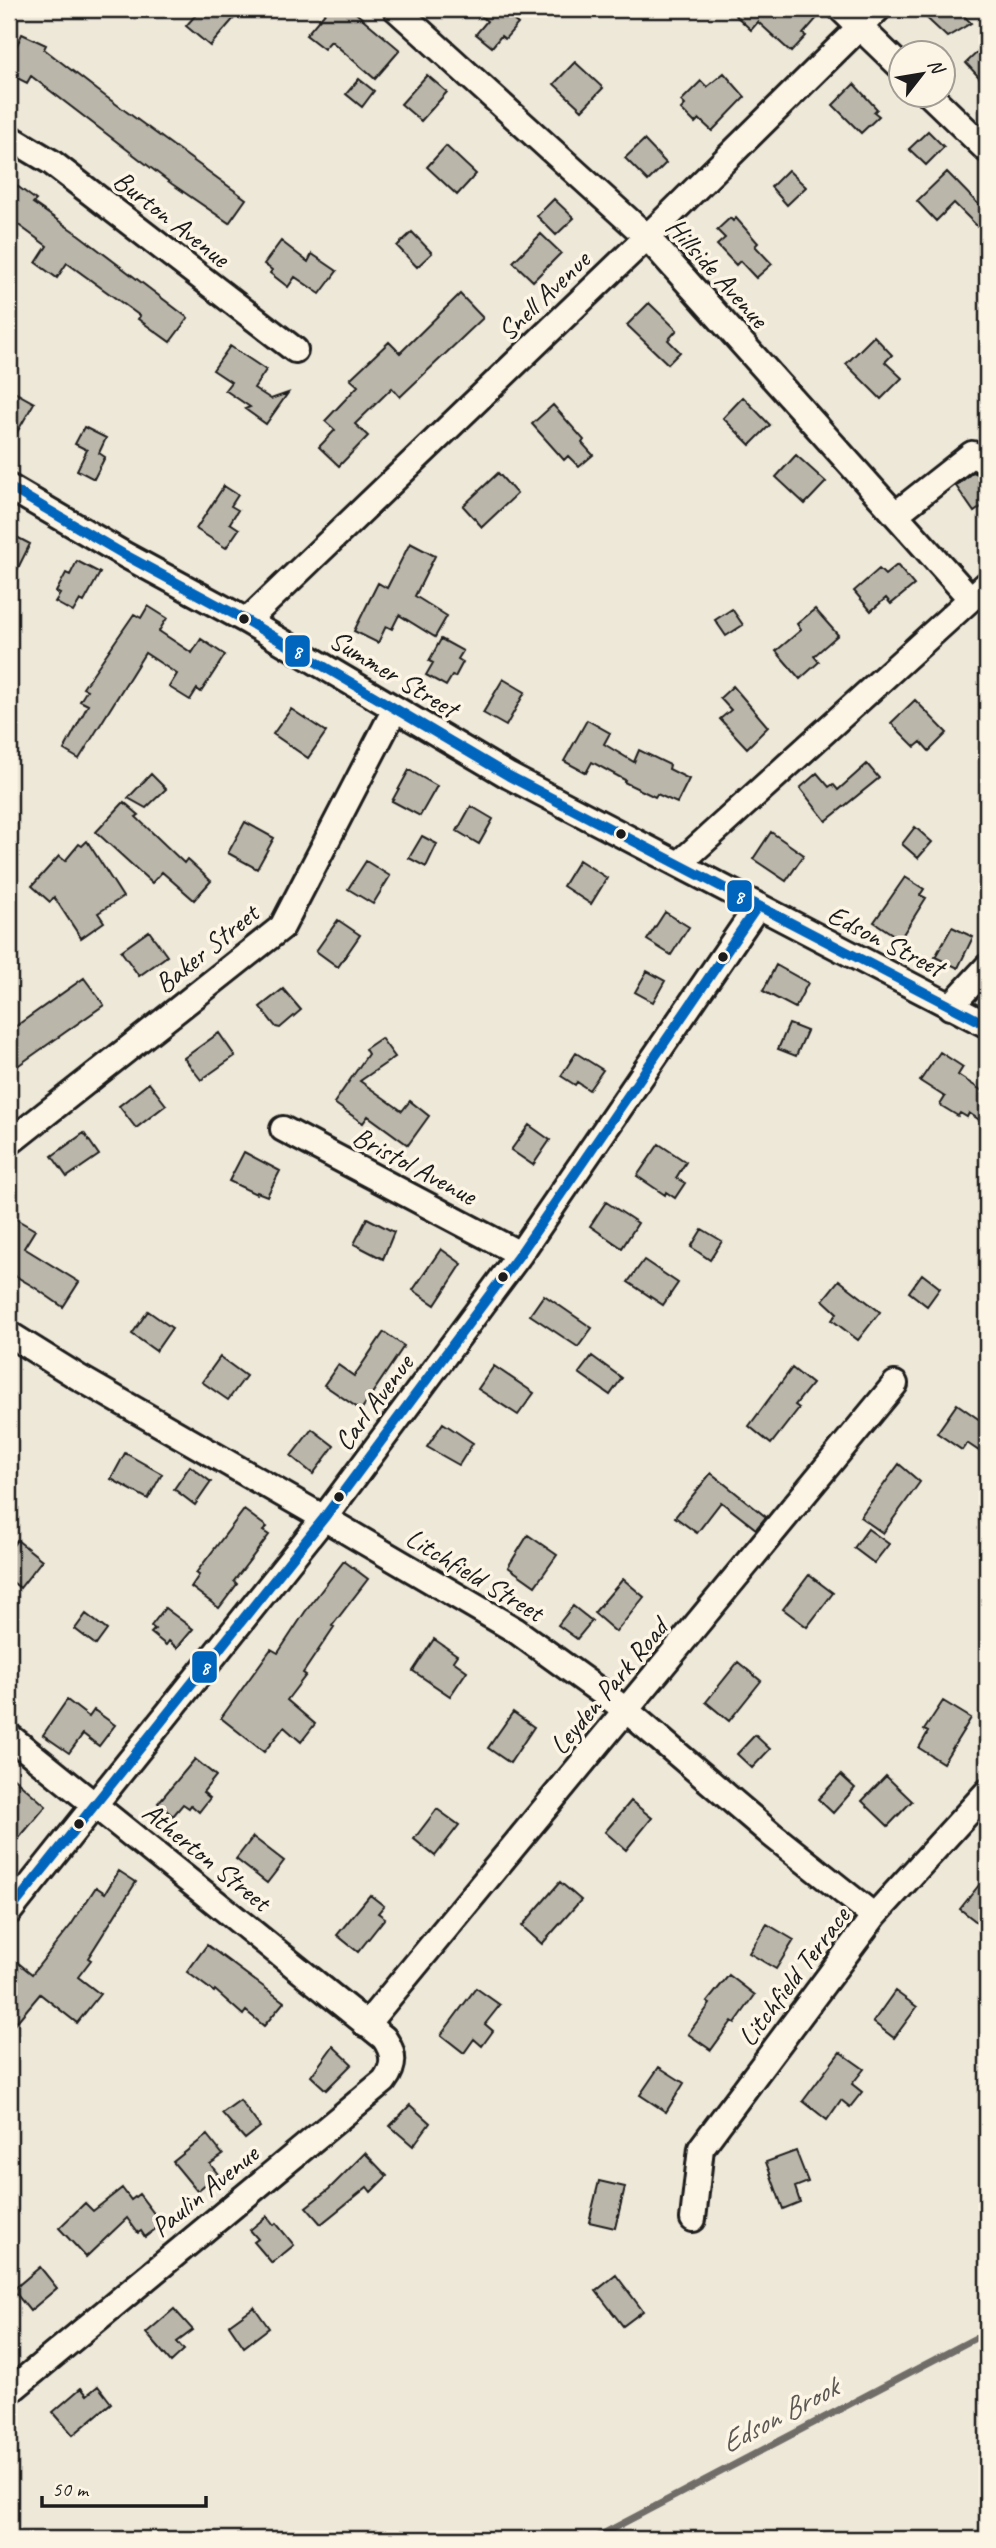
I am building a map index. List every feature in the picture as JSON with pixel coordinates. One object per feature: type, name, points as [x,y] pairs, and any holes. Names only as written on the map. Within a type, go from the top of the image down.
[{"type":"street","name":"Hillside Avenue","points":[[396,9],[647,236],[897,514],[979,591]]},
{"type":"street","points":[[841,9],[888,55]]},
{"type":"street","name":"Snell Avenue","points":[[247,621],[647,236],[878,9]]},
{"type":"street","points":[[944,108],[987,150]]},
{"type":"street","name":"Burton Avenue","points":[[9,137],[51,162],[295,351]]},
{"type":"street","points":[[897,514],[972,454],[987,463]]},
{"type":"street","name":"Summer Street","points":[[9,487],[125,555],[247,621],[509,776],[757,906]]},
{"type":"street","points":[[679,864],[979,591]]},
{"type":"street","name":"Baker Street","points":[[9,1143],[282,927],[395,709]]},
{"type":"street","name":"Edson Street","points":[[757,906],[987,1025]]},
{"type":"street","name":"Carl Avenue","points":[[9,1912],[324,1518],[520,1254],[757,906]]},
{"type":"street","points":[[950,1007],[987,967]]},
{"type":"street","name":"Bristol Avenue","points":[[283,1129],[520,1254]]},
{"type":"street","name":"Litchfield Street","points":[[9,1334],[78,1377],[515,1630],[626,1710],[771,1834],[874,1916]]},
{"type":"street","name":"Leyden Park Road","points":[[366,2025],[895,1384]]},
{"type":"street","name":"Atherton Street","points":[[9,1736],[366,2025]]},
{"type":"street","name":"Litchfield Terrace","points":[[693,2219],[701,2148],[874,1916],[987,1792]]},
{"type":"street","name":"Paulin Avenue","points":[[9,2392],[384,2081],[393,2069],[390,2046],[366,2025]]},
{"type":"building","points":[[201,9],[242,9],[210,46],[186,26]]},
{"type":"building","points":[[328,9],[351,9],[400,50],[375,79],[331,41],[324,49],[306,35]]},
{"type":"building","points":[[473,9],[499,9],[518,24],[505,39],[501,36],[492,47],[476,34],[487,21]]},
{"type":"building","points":[[729,9],[808,9],[818,17],[803,34],[806,36],[791,52],[758,22],[751,30]]},
{"type":"building","points":[[917,9],[957,9],[971,23],[947,37]]},
{"type":"building","points":[[22,34],[46,45],[44,49],[105,96],[246,199],[229,223],[172,184],[31,76],[27,83],[9,74],[9,62]]},
{"type":"building","points":[[987,43],[987,86],[966,63]]},
{"type":"building","points":[[575,62],[603,88],[582,110],[554,84]]},
{"type":"building","points":[[724,73],[745,97],[712,131],[699,119],[695,123],[681,109],[685,105],[681,101],[701,81],[707,87]]},
{"type":"building","points":[[427,75],[447,92],[421,121],[401,104]]},
{"type":"building","points":[[359,79],[374,91],[362,107],[346,94]]},
{"type":"building","points":[[854,84],[877,109],[874,112],[879,116],[861,133],[833,105]]},
{"type":"building","points":[[928,131],[944,147],[926,165],[909,149]]},
{"type":"building","points":[[644,140],[666,163],[648,181],[625,158]]},
{"type":"building","points":[[446,146],[476,174],[457,195],[427,167]]},
{"type":"building","points":[[788,170],[806,187],[787,205],[771,187]]},
{"type":"building","points":[[947,172],[987,213],[987,236],[954,203],[936,221],[917,201]]},
{"type":"building","points":[[9,180],[36,200],[33,203],[188,318],[170,342],[138,319],[140,316],[67,263],[57,278],[36,263],[47,246],[9,218]]},
{"type":"building","points":[[554,199],[574,218],[556,235],[537,216]]},
{"type":"building","points":[[730,218],[733,221],[736,218],[758,243],[755,246],[772,264],[756,278],[740,261],[736,265],[717,245],[725,238],[717,230]]},
{"type":"building","points":[[412,232],[432,253],[417,267],[397,246]]},
{"type":"building","points":[[541,234],[561,253],[533,281],[513,262]]},
{"type":"building","points":[[281,241],[308,262],[312,254],[337,271],[320,294],[295,277],[288,287],[270,273],[272,270],[264,264]]},
{"type":"building","points":[[460,294],[483,318],[400,397],[392,388],[355,424],[368,436],[339,466],[319,447],[335,430],[325,421],[358,386],[350,379],[389,342],[400,353]]},
{"type":"building","points":[[649,303],[677,330],[668,340],[680,352],[668,364],[627,325]]},
{"type":"building","points":[[874,336],[892,355],[885,362],[902,378],[881,399],[846,364]]},
{"type":"building","points":[[230,346],[266,370],[254,388],[271,399],[288,393],[266,424],[245,409],[250,407],[225,390],[231,382],[213,370]]},
{"type":"building","points":[[9,389],[34,403],[9,446]]},
{"type":"building","points":[[743,397],[770,425],[750,445],[723,418]]},
{"type":"building","points":[[553,405],[584,440],[582,443],[593,455],[579,467],[568,456],[564,460],[532,424]]},
{"type":"building","points":[[84,427],[106,438],[99,453],[105,457],[94,479],[77,470],[87,450],[75,444]]},
{"type":"building","points":[[796,455],[826,482],[805,504],[776,477]]},
{"type":"building","points":[[973,472],[987,478],[987,503],[974,512],[956,486]]},
{"type":"building","points":[[498,473],[517,494],[482,527],[463,506]]},
{"type":"building","points":[[224,486],[238,495],[231,506],[238,510],[230,523],[239,529],[226,548],[196,529]]},
{"type":"building","points":[[9,533],[30,544],[9,586]]},
{"type":"building","points":[[410,543],[435,556],[415,596],[447,616],[435,637],[399,615],[392,629],[386,626],[378,643],[354,631],[378,583],[387,588]]},
{"type":"building","points":[[77,561],[100,573],[84,602],[80,600],[73,612],[55,602],[60,594],[56,592],[66,573],[70,575]]},
{"type":"building","points":[[897,565],[914,585],[891,604],[886,598],[871,611],[854,591],[879,569],[885,575]]},
{"type":"building","points":[[148,606],[167,618],[159,631],[192,653],[201,639],[225,655],[201,692],[197,689],[190,700],[169,687],[177,674],[145,653],[79,759],[64,750],[88,705],[80,701],[87,690],[83,688],[134,614],[141,618]]},
{"type":"building","points":[[732,609],[743,625],[726,636],[715,620]]},
{"type":"building","points":[[815,609],[838,635],[814,656],[819,662],[800,679],[776,651],[801,630],[797,624]]},
{"type":"building","points":[[441,639],[463,651],[458,659],[463,662],[455,677],[452,676],[446,686],[426,675],[433,663],[429,661]]},
{"type":"building","points":[[503,679],[525,692],[506,726],[483,713]]},
{"type":"building","points":[[733,686],[768,727],[747,748],[720,719],[731,710],[720,698]]},
{"type":"building","points":[[915,700],[947,733],[929,751],[921,742],[915,747],[891,723]]},
{"type":"building","points":[[291,709],[326,732],[308,758],[273,734]]},
{"type":"building","points":[[587,720],[610,733],[604,744],[634,762],[639,750],[670,765],[669,769],[689,779],[677,803],[657,794],[655,797],[592,762],[586,773],[564,761]]},
{"type":"building","points":[[867,764],[879,778],[826,821],[800,788],[817,773],[829,787],[833,784],[838,790]]},
{"type":"building","points":[[409,770],[437,786],[420,816],[392,801]]},
{"type":"building","points":[[151,774],[166,789],[146,808],[128,798]]},
{"type":"building","points":[[124,802],[184,863],[187,859],[211,881],[194,900],[162,872],[152,883],[96,832]]},
{"type":"building","points":[[471,806],[493,819],[479,844],[457,831]]},
{"type":"building","points":[[245,822],[274,838],[257,869],[228,853]]},
{"type":"building","points":[[915,827],[932,842],[918,858],[902,844]]},
{"type":"building","points":[[771,832],[804,855],[786,881],[753,859]]},
{"type":"building","points":[[422,836],[437,844],[426,867],[409,858]]},
{"type":"building","points":[[87,841],[123,897],[98,913],[104,922],[81,938],[54,897],[50,902],[32,886],[59,856],[65,861],[79,844],[82,846]]},
{"type":"building","points":[[579,860],[607,878],[591,904],[563,886]]},
{"type":"building","points":[[366,861],[390,876],[373,904],[348,889]]},
{"type":"building","points":[[905,877],[924,889],[920,895],[926,898],[900,939],[874,922]]},
{"type":"building","points":[[665,912],[689,927],[671,955],[647,940]]},
{"type":"building","points":[[338,920],[360,935],[338,967],[316,951]]},
{"type":"building","points":[[952,927],[973,937],[958,968],[935,957]]},
{"type":"building","points":[[149,931],[167,956],[139,976],[121,951]]},
{"type":"building","points":[[776,965],[808,983],[795,1008],[763,991]]},
{"type":"building","points":[[647,971],[665,981],[653,1002],[635,992]]},
{"type":"building","points":[[84,978],[104,1005],[16,1067],[9,1058],[9,1049],[16,1044],[9,1031]]},
{"type":"building","points":[[283,989],[301,1010],[280,1028],[276,1027],[260,1007]]},
{"type":"building","points":[[789,1024],[807,1031],[796,1056],[778,1049]]},
{"type":"building","points":[[219,1033],[235,1056],[201,1080],[184,1058]]},
{"type":"building","points":[[381,1038],[395,1057],[360,1081],[402,1111],[410,1101],[429,1116],[408,1145],[368,1116],[363,1123],[334,1103],[368,1054],[365,1049]]},
{"type":"building","points":[[940,1052],[963,1067],[958,1075],[987,1094],[987,1125],[969,1113],[967,1117],[960,1113],[958,1116],[940,1105],[945,1097],[920,1081]]},
{"type":"building","points":[[576,1053],[603,1070],[589,1090],[561,1076]]},
{"type":"building","points":[[149,1083],[166,1105],[136,1128],[119,1106]]},
{"type":"building","points":[[529,1125],[550,1140],[533,1165],[511,1150]]},
{"type":"building","points":[[84,1133],[99,1155],[67,1177],[52,1156]]},
{"type":"building","points":[[659,1144],[686,1162],[676,1178],[685,1183],[675,1198],[666,1192],[665,1195],[637,1176]]},
{"type":"building","points":[[244,1152],[280,1171],[267,1196],[257,1192],[256,1194],[229,1181]]},
{"type":"building","points":[[606,1202],[638,1223],[622,1248],[590,1226]]},
{"type":"building","points":[[9,1215],[35,1230],[24,1248],[79,1282],[63,1307],[34,1287],[10,1273],[9,1275]]},
{"type":"building","points":[[367,1218],[394,1232],[383,1259],[354,1244]]},
{"type":"building","points":[[702,1229],[722,1241],[710,1260],[691,1247]]},
{"type":"building","points":[[441,1249],[462,1264],[435,1305],[413,1290]]},
{"type":"building","points":[[644,1260],[678,1283],[663,1305],[628,1282]]},
{"type":"building","points":[[922,1274],[940,1288],[927,1306],[909,1292]]},
{"type":"building","points":[[839,1280],[880,1312],[858,1340],[832,1320],[837,1313],[823,1300]]},
{"type":"building","points":[[544,1295],[592,1328],[578,1347],[530,1315]]},
{"type":"building","points":[[148,1311],[172,1328],[156,1351],[132,1334]]},
{"type":"building","points":[[384,1332],[404,1346],[361,1410],[324,1385],[338,1365],[354,1376]]},
{"type":"building","points":[[592,1356],[622,1378],[610,1395],[579,1373]]},
{"type":"building","points":[[220,1357],[246,1376],[228,1400],[202,1382]]},
{"type":"building","points":[[494,1366],[534,1393],[518,1415],[478,1389]]},
{"type":"building","points":[[792,1368],[812,1384],[795,1405],[799,1408],[771,1444],[749,1426]]},
{"type":"building","points":[[957,1404],[987,1425],[987,1439],[979,1451],[967,1443],[962,1450],[937,1433]]},
{"type":"building","points":[[443,1423],[473,1443],[459,1465],[427,1447]]},
{"type":"building","points":[[312,1429],[334,1446],[313,1474],[291,1456]]},
{"type":"building","points":[[125,1453],[162,1474],[148,1499],[111,1479]]},
{"type":"building","points":[[899,1464],[920,1482],[883,1533],[860,1517]]},
{"type":"building","points":[[190,1466],[211,1482],[195,1505],[174,1489]]},
{"type":"building","points":[[711,1473],[766,1517],[756,1529],[721,1502],[697,1533],[675,1517]]},
{"type":"building","points":[[244,1510],[267,1527],[263,1531],[269,1535],[234,1581],[237,1584],[219,1608],[191,1587],[199,1575],[196,1573]]},
{"type":"building","points":[[868,1529],[889,1544],[874,1563],[854,1548]]},
{"type":"building","points":[[528,1535],[557,1555],[535,1586],[508,1567]]},
{"type":"building","points":[[17,1540],[42,1560],[20,1588],[9,1579],[9,1551]]},
{"type":"building","points":[[344,1561],[368,1579],[332,1626],[334,1627],[303,1673],[306,1675],[287,1700],[315,1724],[301,1742],[284,1727],[264,1752],[221,1718],[271,1649],[278,1653]]},
{"type":"building","points":[[809,1575],[833,1593],[807,1627],[783,1609]]},
{"type":"building","points":[[623,1579],[644,1597],[616,1632],[594,1613]]},
{"type":"building","points":[[573,1606],[592,1621],[577,1639],[558,1625]]},
{"type":"building","points":[[165,1608],[193,1629],[177,1648],[169,1641],[166,1645],[151,1633],[155,1629],[151,1626]]},
{"type":"building","points":[[86,1614],[107,1630],[96,1645],[75,1629]]},
{"type":"building","points":[[434,1639],[457,1655],[453,1661],[467,1671],[450,1696],[413,1671]]},
{"type":"building","points":[[738,1662],[761,1681],[729,1721],[706,1702]]},
{"type":"building","points":[[67,1700],[89,1717],[94,1710],[115,1725],[99,1746],[83,1734],[69,1753],[43,1735]]},
{"type":"building","points":[[943,1701],[971,1718],[943,1763],[919,1748],[928,1732],[924,1730]]},
{"type":"building","points":[[513,1712],[534,1727],[510,1763],[488,1748]]},
{"type":"building","points":[[755,1735],[770,1749],[752,1768],[737,1754]]},
{"type":"building","points":[[195,1759],[216,1776],[203,1792],[210,1798],[199,1812],[191,1805],[189,1808],[183,1804],[173,1816],[158,1803]]},
{"type":"building","points":[[9,1774],[46,1806],[9,1850]]},
{"type":"building","points":[[841,1775],[855,1788],[833,1813],[818,1799]]},
{"type":"building","points":[[886,1776],[912,1801],[888,1826],[862,1801]]},
{"type":"building","points":[[631,1801],[652,1818],[626,1850],[605,1832]]},
{"type":"building","points":[[437,1809],[459,1825],[435,1856],[414,1839]]},
{"type":"building","points":[[253,1837],[284,1861],[267,1883],[236,1859]]},
{"type":"building","points":[[119,1871],[136,1882],[88,1958],[91,1960],[78,1977],[100,1994],[77,2023],[40,1994],[9,2031],[9,1973],[17,1962],[32,1974],[71,1925],[96,1887],[105,1893]]},
{"type":"building","points":[[987,1875],[987,1930],[960,1909]]},
{"type":"building","points":[[560,1882],[581,1900],[542,1944],[522,1926]]},
{"type":"building","points":[[370,1895],[384,1906],[378,1913],[385,1918],[358,1952],[337,1935]]},
{"type":"building","points":[[767,1924],[794,1940],[776,1969],[749,1953]]},
{"type":"building","points":[[207,1945],[284,2002],[264,2026],[246,2011],[243,2015],[215,1990],[214,1992],[187,1972]]},
{"type":"building","points":[[729,1975],[755,1995],[711,2050],[688,2034],[710,2004],[707,2002]]},
{"type":"building","points":[[476,1988],[500,2005],[485,2024],[493,2031],[482,2046],[474,2039],[464,2053],[441,2035]]},
{"type":"building","points":[[895,1991],[917,2007],[894,2038],[873,2022]]},
{"type":"building","points":[[333,2046],[352,2064],[326,2090],[311,2076]]},
{"type":"building","points":[[840,2052],[864,2069],[852,2084],[862,2092],[850,2107],[841,2100],[827,2120],[803,2101]]},
{"type":"building","points":[[659,2067],[684,2083],[666,2112],[640,2095]]},
{"type":"building","points":[[240,2100],[260,2127],[245,2139],[222,2113]]},
{"type":"building","points":[[410,2105],[430,2123],[413,2146],[390,2126]]},
{"type":"building","points":[[207,2135],[223,2155],[210,2164],[218,2174],[197,2191],[173,2162]]},
{"type":"building","points":[[796,2151],[808,2182],[795,2187],[800,2202],[783,2209],[766,2162]]},
{"type":"building","points":[[365,2153],[387,2176],[371,2192],[367,2187],[321,2224],[306,2207],[329,2189]]},
{"type":"building","points":[[599,2181],[625,2187],[615,2228],[589,2222]]},
{"type":"building","points":[[122,2188],[131,2200],[139,2194],[162,2224],[145,2237],[141,2231],[138,2233],[127,2218],[86,2257],[59,2228],[85,2203],[93,2211]]},
{"type":"building","points":[[267,2216],[294,2245],[272,2263],[254,2242],[258,2239],[250,2230]]},
{"type":"building","points":[[40,2267],[57,2288],[30,2311],[13,2290]]},
{"type":"building","points":[[616,2275],[643,2311],[623,2326],[596,2291]]},
{"type":"building","points":[[254,2307],[269,2328],[244,2347],[229,2325]]},
{"type":"building","points":[[174,2309],[193,2330],[177,2342],[184,2350],[171,2362],[146,2333]]},
{"type":"building","points":[[98,2386],[111,2403],[73,2435],[53,2412],[81,2388],[87,2395]]},
{"type":"waterway","name":"Edson Brook","points":[[593,2539],[987,2332]]},
{"type":"transit line","name":"8","points":[[9,487],[125,555],[247,621],[509,776],[987,1025]]},
{"type":"transit line","name":"8","points":[[9,1912],[324,1518],[520,1254],[757,907]]}]
